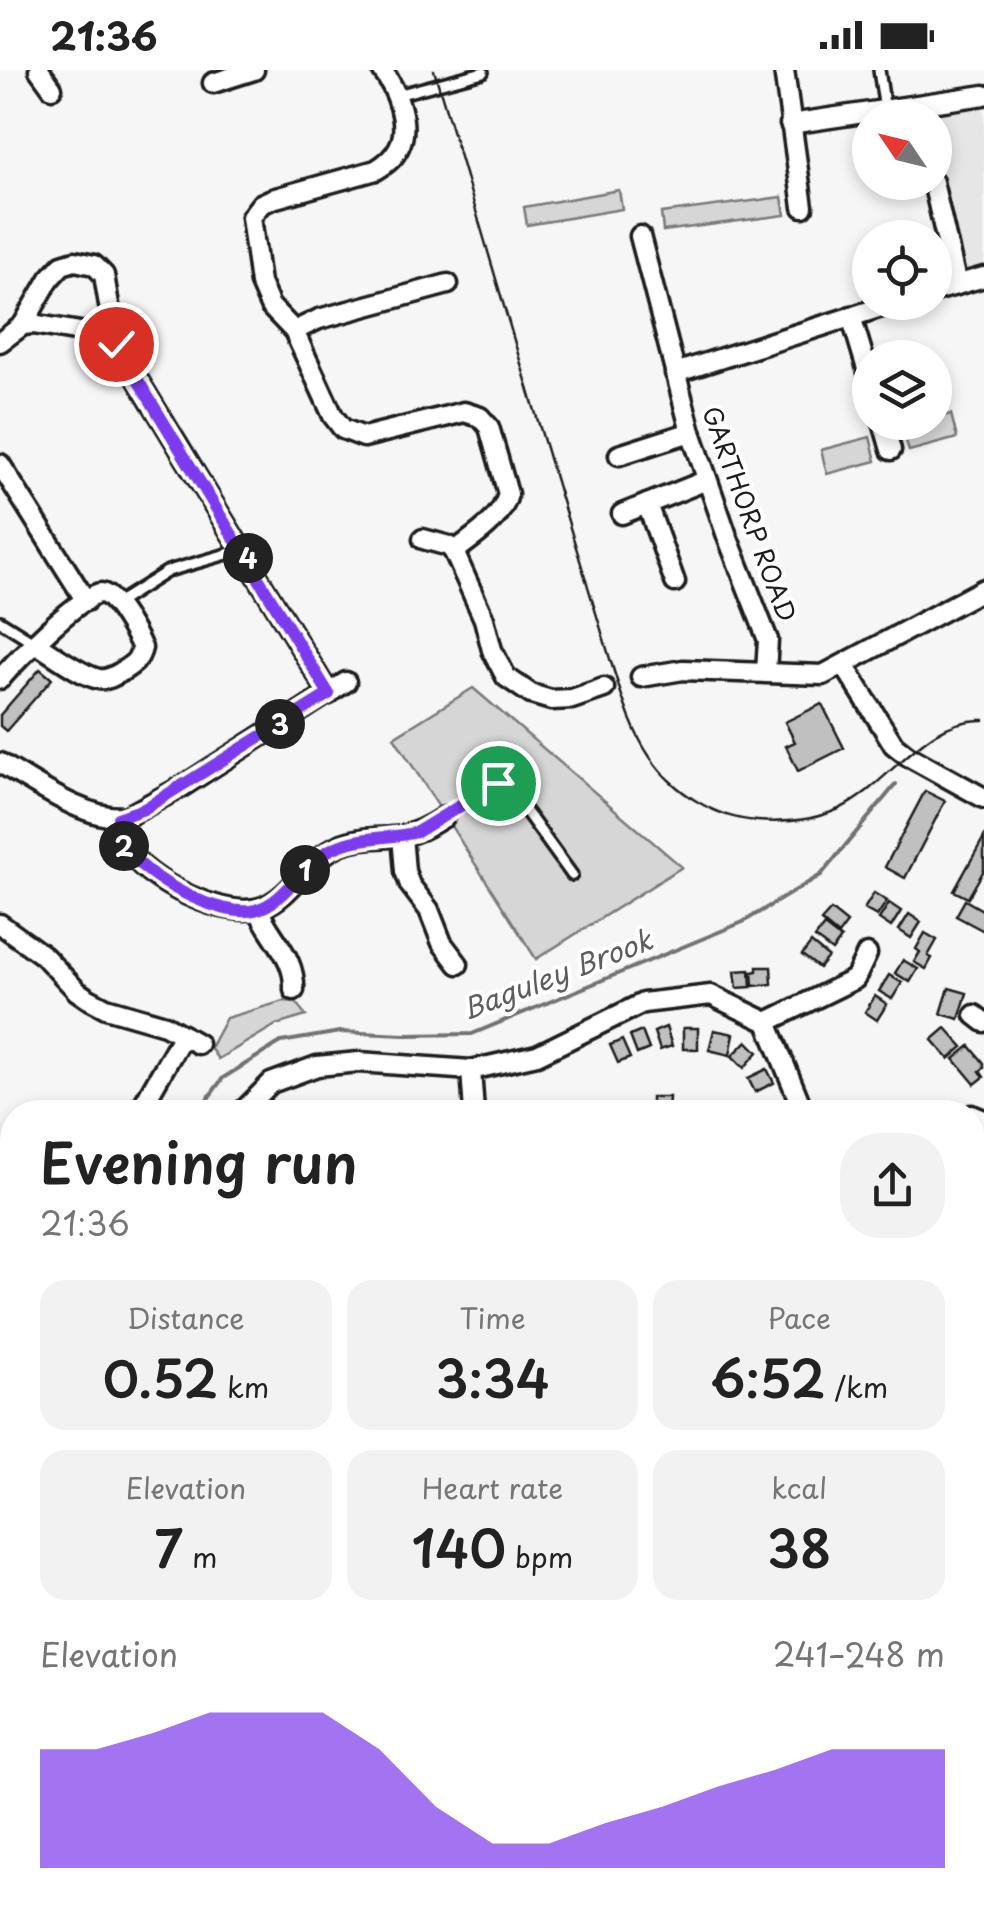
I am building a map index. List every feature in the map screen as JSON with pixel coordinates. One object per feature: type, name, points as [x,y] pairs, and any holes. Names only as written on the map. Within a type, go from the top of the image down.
[{"type":"street","points":[[39,70],[52,88]]},
{"type":"street","points":[[213,83],[254,70]]},
{"type":"street","points":[[382,70],[397,95],[403,137],[398,151],[376,170],[261,204],[251,217],[260,283],[270,306],[294,331],[333,416],[343,429],[364,437],[464,412],[480,417],[489,427],[508,494],[506,504],[454,552]]},
{"type":"street","points":[[784,70],[803,206]]},
{"type":"street","points":[[952,103],[984,95]]},
{"type":"street","points":[[790,124],[852,115]]},
{"type":"street","points":[[937,200],[957,285]]},
{"type":"street","points":[[232,212],[251,217]]},
{"type":"street","name":"GARTHORP ROAD","points":[[640,236],[706,480],[768,640],[766,672]]},
{"type":"street","points":[[23,326],[50,278],[62,266],[75,262],[94,265],[104,275],[110,339]]},
{"type":"street","points":[[952,286],[984,276]]},
{"type":"street","points":[[294,331],[319,318],[448,284]]},
{"type":"street","points":[[675,373],[851,316],[858,340]]},
{"type":"street","points":[[0,342],[23,326],[34,324],[110,339],[125,357],[329,694]]},
{"type":"street","points":[[619,455],[691,432]]},
{"type":"street","points":[[889,440],[892,450]]},
{"type":"street","points":[[0,464],[86,601]]},
{"type":"street","points":[[622,514],[706,480]]},
{"type":"street","points":[[646,504],[674,582]]},
{"type":"street","points":[[423,538],[449,546],[454,552],[506,677],[531,694],[550,700],[572,699],[604,688]]},
{"type":"street","points":[[641,677],[682,670],[823,675],[984,589]]},
{"type":"street","points":[[0,679],[35,642],[101,593],[116,604],[142,648],[139,658],[114,676],[96,678],[35,642]]},
{"type":"street","points":[[844,665],[894,745],[984,798]]},
{"type":"street","points":[[0,763],[82,808],[118,818],[144,809],[346,682]]},
{"type":"street","points":[[118,818],[124,846],[139,864],[217,906],[246,912],[270,904],[324,853],[356,840],[417,832],[444,818]]},
{"type":"street","points":[[402,836],[410,884],[458,964]]},
{"type":"street","points":[[258,909],[293,968],[294,990]]},
{"type":"street","points":[[0,924],[30,944],[76,991],[97,1004],[148,1019],[191,1040],[147,1100]]},
{"type":"street","points":[[766,1022],[855,978],[867,954]]},
{"type":"street","points":[[254,1100],[271,1083],[317,1066],[359,1062],[470,1070],[537,1055],[644,1003],[711,995],[766,1022],[799,1100]]},
{"type":"street","points":[[470,1070],[473,1100]]},
{"type":"lane","points":[[879,70],[884,100]]},
{"type":"lane","points":[[397,95],[483,72]]},
{"type":"lane","points":[[116,604],[168,571],[242,550]]},
{"type":"lane","points":[[0,621],[35,642]]},
{"type":"lane","points":[[444,818],[498,783],[506,784],[572,874]]},
{"type":"shaded area","points":[[981,101],[984,113],[984,268],[962,274],[948,200],[952,200],[952,106]]},
{"type":"shaded area","points":[[619,190],[622,209],[527,225],[524,207]]},
{"type":"shaded area","points":[[782,197],[785,215],[663,231],[661,213]]},
{"type":"shaded area","points":[[871,440],[876,461],[827,474],[821,450]]},
{"type":"shaded area","points":[[906,440],[950,440],[909,451]]},
{"type":"shaded area","points":[[473,688],[682,867],[536,959],[394,737]]},
{"type":"shaded area","points":[[284,1001],[296,1002],[306,1016],[276,1025],[218,1059],[210,1048],[226,1018]]},
{"type":"building","points":[[40,669],[52,679],[6,731],[0,726],[0,715]]},
{"type":"building","points":[[822,704],[844,748],[798,771],[786,746],[795,742],[785,722]]},
{"type":"building","points":[[925,791],[945,801],[905,878],[885,867]]},
{"type":"building","points":[[984,837],[984,870],[968,898],[954,891]]},
{"type":"building","points":[[874,893],[887,901],[877,916],[864,909]]},
{"type":"building","points":[[965,900],[984,911],[984,931],[956,916]]},
{"type":"building","points":[[889,903],[901,911],[891,927],[879,919]]},
{"type":"building","points":[[831,910],[847,923],[838,935],[821,921]]},
{"type":"building","points":[[909,914],[921,922],[911,938],[899,930]]},
{"type":"building","points":[[824,926],[841,939],[832,951],[815,938]]},
{"type":"building","points":[[925,933],[937,940],[926,969],[914,962]]},
{"type":"building","points":[[811,943],[828,957],[819,968],[802,955]]},
{"type":"building","points":[[903,960],[918,969],[910,982],[895,973]]},
{"type":"building","points":[[757,967],[771,967],[772,984],[753,986],[752,972]]},
{"type":"building","points":[[750,970],[751,987],[737,988],[735,971]]},
{"type":"building","points":[[889,975],[902,983],[892,999],[879,991]]},
{"type":"building","points":[[949,988],[967,993],[959,1019],[941,1014]]},
{"type":"building","points":[[875,996],[887,1004],[877,1020],[865,1012]]},
{"type":"building","points":[[666,1027],[672,1046],[660,1050],[654,1032]]},
{"type":"building","points":[[683,1028],[698,1028],[698,1049],[683,1049]]},
{"type":"building","points":[[946,1028],[963,1047],[949,1059],[932,1040]]},
{"type":"building","points":[[714,1030],[734,1034],[730,1055],[709,1050]]},
{"type":"building","points":[[642,1031],[649,1049],[637,1054],[630,1036]]},
{"type":"building","points":[[622,1040],[630,1058],[618,1063],[610,1045]]},
{"type":"building","points":[[747,1041],[758,1052],[744,1068],[732,1056]]},
{"type":"building","points":[[970,1046],[984,1063],[980,1071],[984,1077],[975,1084],[954,1059]]},
{"type":"building","points":[[767,1069],[774,1083],[755,1092],[748,1078]]},
{"type":"waterway","name":"Baguley Brook","points":[[207,1100],[223,1078],[281,1042],[340,1032],[472,1034],[743,922],[821,875],[896,784]]},
{"type":"tram line","points":[[434,70],[618,684],[637,734],[659,770],[696,801],[726,815],[757,821],[799,820],[829,813],[857,798],[943,729],[984,720]]},
{"type":"route","points":[[116,344],[329,694],[144,809],[118,818],[124,846],[130,854],[170,885],[217,906],[246,912],[270,904],[324,853],[356,840],[417,832],[498,783]]}]
